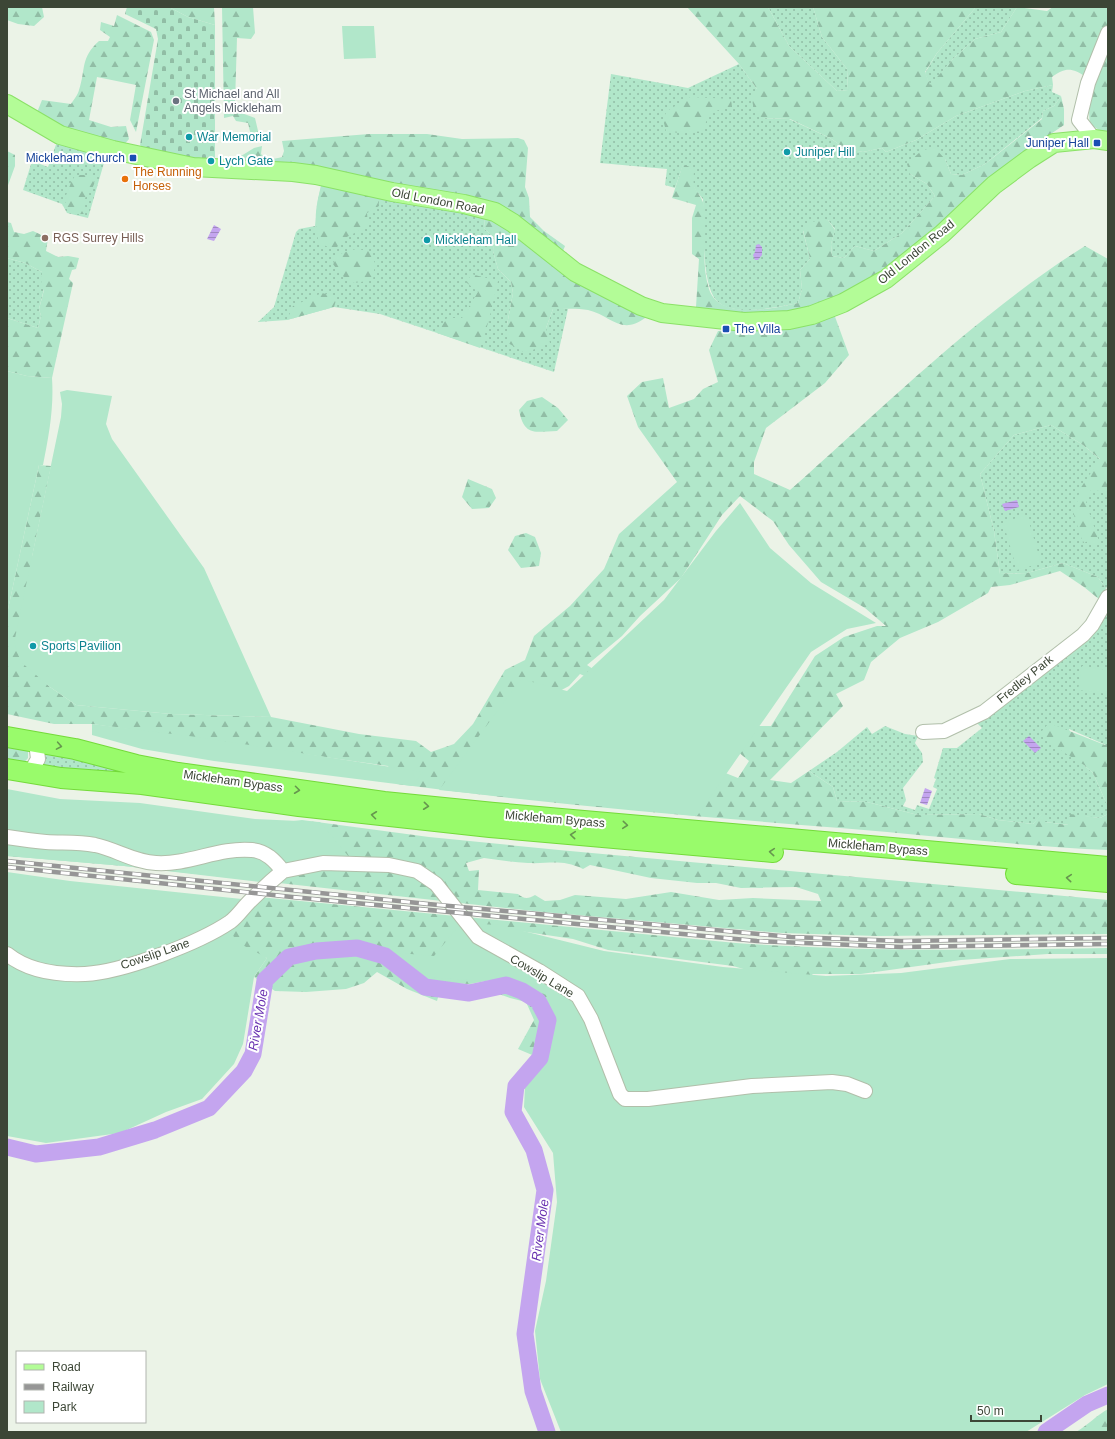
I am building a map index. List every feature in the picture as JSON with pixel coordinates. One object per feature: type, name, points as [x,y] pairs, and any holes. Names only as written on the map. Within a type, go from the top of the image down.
[{"type":"highway","name":"Mickleham Bypass","points":[[7,737],[75,749],[136,765],[178,773],[384,802],[1108,867]]},
{"type":"highway","name":"Mickleham Bypass","points":[[7,769],[30,773],[142,784],[307,807],[490,828],[1108,882]]},
{"type":"main road","name":"Old London Road","points":[[7,104],[60,135],[113,150],[193,167],[293,172],[316,175],[392,192],[464,204],[495,212],[513,223],[575,272],[641,306],[662,313],[744,322],[789,320],[812,315],[843,303],[886,279],[942,234],[994,185],[1029,159],[1054,143],[1101,140]]},
{"type":"street","points":[[1101,140],[1080,120],[1088,84],[1108,33]]},
{"type":"street","name":"Fredley Park","points":[[923,732],[944,731],[984,712],[1083,635],[1092,625],[1108,597]]},
{"type":"street","points":[[30,773],[38,759],[36,742]]},
{"type":"street","points":[[7,837],[48,842],[71,841],[90,844],[155,863],[184,861],[235,850],[253,850],[271,856],[283,872]]},
{"type":"street","name":"Cowslip Lane","points":[[7,954],[15,961],[48,972],[86,974],[131,964],[211,934],[232,920],[268,883],[283,872],[323,863],[388,865],[416,870],[436,884],[478,937],[539,971],[578,996],[591,1019],[620,1094],[625,1099],[648,1099],[752,1086],[832,1082],[847,1084],[865,1091]]},
{"type":"green space","points":[[7,7],[42,7],[44,17],[34,26],[18,24],[7,20]]},
{"type":"green space","points":[[127,7],[169,7],[188,17],[215,25],[215,159],[211,165],[144,149],[140,145],[158,39],[156,29],[125,14]]},
{"type":"green space","points":[[169,7],[214,7],[215,25],[188,17]]},
{"type":"green space","points":[[222,7],[253,7],[255,33],[251,39],[237,38],[235,104],[239,112],[255,118],[259,135],[252,140],[248,123],[236,121],[233,116],[224,118]]},
{"type":"green space","points":[[687,7],[768,7],[789,46],[837,91],[848,90],[847,69],[822,37],[813,7],[976,7],[937,53],[925,72],[930,85],[954,58],[975,39],[1001,32],[1017,7],[1047,11],[1053,7],[1108,7],[1108,23],[1092,66],[1086,77],[1073,70],[1065,70],[1052,77],[1053,85],[1025,91],[956,116],[916,140],[886,152],[882,148],[863,152],[846,149],[830,138],[790,119],[762,118],[754,111],[752,99],[757,89],[739,64]]},
{"type":"green space","points":[[768,7],[813,7],[822,37],[847,69],[848,90],[837,91],[789,46]]},
{"type":"green space","points":[[976,7],[1017,7],[1001,32],[975,39],[954,58],[930,86],[925,73],[937,53]]},
{"type":"green space","points":[[117,15],[151,32],[154,40],[136,132],[130,120],[136,85],[97,77],[89,120],[111,127],[126,126],[129,139],[123,146],[71,132],[36,115],[42,100],[71,104],[77,95],[81,83],[86,58],[99,41],[108,41],[110,37],[100,30],[101,22],[114,26]]},
{"type":"green space","points":[[342,26],[374,26],[376,58],[344,59]]},
{"type":"green space","points":[[1108,44],[1108,134],[1090,124],[1089,114],[1093,83]]},
{"type":"green space","points":[[739,64],[757,89],[762,118],[789,119],[830,138],[846,149],[863,152],[882,148],[886,152],[916,140],[956,116],[1025,91],[1053,85],[1052,92],[1061,96],[1054,106],[1043,111],[1042,118],[985,164],[962,175],[951,174],[945,159],[910,174],[927,184],[935,196],[902,233],[874,251],[855,246],[844,258],[832,256],[831,244],[835,229],[828,220],[803,231],[810,259],[800,270],[802,289],[798,303],[767,309],[733,309],[716,300],[711,292],[704,252],[703,199],[696,191],[683,165],[675,188],[665,185],[667,169],[600,163],[611,74],[688,88]]},
{"type":"green space","points":[[1061,96],[1064,109],[1064,125],[1024,152],[910,251],[848,292],[790,316],[700,313],[696,307],[699,259],[692,254],[692,218],[696,205],[672,198],[683,164],[694,169],[694,185],[702,199],[704,206],[705,269],[709,289],[715,299],[724,305],[735,309],[749,310],[776,307],[798,303],[802,289],[800,270],[810,259],[803,230],[809,222],[828,220],[835,230],[831,244],[832,256],[844,258],[855,246],[874,251],[902,233],[935,196],[927,184],[910,174],[907,164],[921,151],[934,147],[945,159],[951,174],[962,175],[985,164],[1042,119],[1043,111],[1054,106]]},
{"type":"green space","points":[[690,97],[731,99],[732,107],[715,111],[708,115],[703,133],[679,133],[666,131],[663,119],[667,111]]},
{"type":"green space","points":[[369,134],[427,134],[462,139],[518,138],[524,140],[528,148],[525,187],[529,198],[530,217],[544,231],[565,246],[563,251],[567,253],[562,258],[513,219],[233,161],[254,148],[262,146],[261,154],[266,158],[273,159],[282,157],[284,151],[282,141]]},
{"type":"green space","points":[[58,139],[106,156],[88,218],[67,213],[62,204],[23,190],[32,161],[48,167]]},
{"type":"green space","points":[[7,151],[15,155],[15,166],[7,188]]},
{"type":"green space","points":[[76,175],[89,175],[95,182],[91,191],[84,199],[84,214],[76,214],[68,209],[64,199],[72,180]]},
{"type":"green space","points":[[322,182],[485,218],[484,228],[494,238],[493,251],[498,269],[511,282],[513,293],[507,325],[546,328],[553,309],[568,309],[554,372],[380,314],[334,307],[287,320],[258,322],[274,307],[296,232],[299,229],[315,226]]},
{"type":"green space","points":[[322,182],[378,196],[379,206],[367,213],[368,226],[343,239],[335,250],[319,243],[317,235],[316,212]]},
{"type":"green space","points":[[493,217],[645,313],[645,318],[637,323],[622,325],[588,310],[553,309],[546,328],[550,343],[525,353],[508,343],[507,325],[513,293],[511,282],[498,269],[493,251],[494,238],[484,228],[485,218]]},
{"type":"green space","points":[[7,222],[11,223],[14,232],[24,234],[33,231],[48,238],[46,251],[58,257],[68,256],[79,258],[76,269],[72,270],[69,279],[73,283],[52,378],[27,376],[7,371],[7,318],[38,328],[41,316],[39,309],[44,290],[41,286],[42,272],[25,263],[7,258]]},
{"type":"green space","points":[[1085,246],[1108,259],[1108,492],[1091,490],[1086,503],[1100,544],[1094,546],[1092,540],[1083,543],[1072,509],[1076,507],[1080,489],[1100,459],[1083,445],[1051,425],[1014,435],[980,474],[994,531],[1000,574],[1027,573],[1063,563],[1098,577],[1106,589],[1100,600],[1060,571],[1010,585],[991,587],[988,593],[938,622],[900,638],[871,662],[864,680],[836,694],[843,706],[770,780],[791,783],[809,771],[833,787],[837,801],[867,802],[918,815],[979,814],[998,820],[1033,824],[1045,810],[1045,822],[1068,825],[1070,814],[1100,818],[1108,814],[1108,850],[1007,843],[674,814],[563,804],[452,791],[397,784],[388,766],[92,724],[54,724],[7,714],[7,614],[39,465],[51,466],[32,557],[38,675],[50,687],[76,705],[171,714],[271,717],[359,734],[416,741],[431,752],[454,744],[473,724],[505,670],[525,660],[534,636],[570,606],[604,569],[619,534],[677,482],[638,427],[627,396],[642,382],[663,378],[669,408],[694,399],[703,389],[718,382],[709,350],[718,331],[792,328],[807,325],[834,314],[849,355],[825,383],[766,428],[754,462],[754,474],[790,490],[969,331],[1045,273]],"holes":[[[740,496],[773,521],[789,545],[821,582],[865,608],[886,626],[877,626],[844,637],[815,656],[771,726],[744,726],[602,675],[587,665],[622,636],[640,616],[681,578],[722,515]],[[580,674],[725,741],[749,761],[738,778],[543,700],[569,686]]]},
{"type":"green space","points":[[356,249],[369,251],[375,263],[373,280],[354,283],[341,275],[333,264],[336,255]]},
{"type":"green space","points":[[7,258],[25,263],[42,272],[44,289],[39,309],[41,316],[38,328],[7,318]]},
{"type":"green space","points":[[471,274],[498,281],[489,320],[480,348],[437,333],[447,318],[462,318],[478,292],[467,283]]},
{"type":"green space","points":[[322,293],[337,297],[334,307],[287,320],[293,306]]},
{"type":"green space","points":[[7,371],[27,376],[52,378],[52,400],[43,465],[39,465],[7,614]]},
{"type":"green space","points":[[67,390],[112,396],[106,424],[112,439],[204,568],[271,717],[171,714],[76,705],[50,687],[21,662],[14,643],[61,417],[62,404],[60,392]]},
{"type":"green space","points":[[542,397],[558,408],[568,420],[557,431],[531,431],[527,428],[521,418],[519,410],[527,401]]},
{"type":"green space","points":[[1051,425],[1083,445],[1108,466],[1108,584],[1106,589],[1098,577],[1063,563],[1027,573],[1000,574],[994,531],[980,474],[1014,435]]},
{"type":"green space","points":[[468,479],[492,489],[496,498],[489,508],[472,509],[462,497]]},
{"type":"green space","points":[[740,503],[770,548],[811,583],[876,623],[847,629],[811,652],[697,816],[439,790],[521,679],[567,691],[664,600],[716,531]]},
{"type":"green space","points":[[1027,515],[1041,563],[1017,570],[1003,522]]},
{"type":"green space","points":[[526,533],[535,537],[541,553],[539,566],[521,568],[508,550],[515,536]]},
{"type":"green space","points":[[1108,605],[1108,743],[1106,745],[1069,729],[1084,765],[1093,773],[1108,807],[1108,814],[1100,818],[1070,815],[1069,825],[1045,822],[1045,811],[1033,824],[998,820],[979,814],[918,815],[867,802],[837,801],[833,787],[809,771],[837,752],[867,727],[872,734],[885,726],[905,734],[918,736],[915,743],[922,753],[923,762],[903,788],[906,800],[903,806],[915,810],[917,805],[929,809],[937,789],[933,787],[936,779],[934,778],[943,748],[957,748],[982,728],[975,721]]},
{"type":"green space","points":[[1082,666],[1108,670],[1108,694],[1078,690]]},
{"type":"green space","points":[[1049,723],[1105,745],[1108,743],[1108,807],[1093,773],[1084,765],[1054,746],[1041,732]]},
{"type":"green space","points":[[92,724],[205,738],[423,772],[412,786],[214,761],[142,749],[92,735]]},
{"type":"green space","points":[[7,744],[28,750],[28,758],[22,765],[7,763]]},
{"type":"green space","points":[[43,752],[238,788],[41,766]]},
{"type":"green space","points":[[7,789],[60,799],[140,803],[255,819],[320,822],[349,857],[324,856],[286,865],[260,882],[124,866],[7,856]]},
{"type":"green space","points":[[302,820],[429,837],[559,850],[1108,900],[1108,934],[877,936],[782,933],[543,912],[124,866],[7,856]],"holes":[[[484,858],[511,862],[562,863],[583,869],[590,865],[651,878],[697,883],[716,883],[741,888],[796,887],[818,894],[821,901],[753,898],[719,900],[671,892],[626,899],[575,895],[560,900],[545,901],[535,895],[526,898],[518,894],[478,890],[479,870],[469,871],[466,863]]]},
{"type":"green space","points":[[7,872],[70,881],[260,901],[249,915],[231,932],[237,942],[267,958],[254,977],[243,1044],[234,1064],[202,1099],[166,1112],[120,1133],[46,1143],[7,1136]]},
{"type":"green space","points":[[249,896],[736,943],[876,949],[968,950],[1108,948],[1108,954],[1048,954],[961,960],[861,974],[813,974],[799,985],[733,966],[608,950],[573,939],[513,930],[545,978],[570,1029],[544,1060],[518,1049],[534,1020],[526,1002],[499,994],[496,979],[470,984],[442,983],[437,1001],[407,989],[377,972],[364,983],[346,989],[306,992],[275,991],[254,977],[267,958],[217,942]]},
{"type":"green space","points":[[461,923],[499,925],[604,951],[723,967],[826,976],[901,973],[1010,959],[1108,958],[1108,1384],[1085,1395],[1026,1432],[561,1432],[540,1379],[535,1331],[546,1281],[557,1202],[553,1153],[524,1107],[525,1087],[548,1051],[552,1011],[546,995],[518,981],[423,977],[388,952],[434,956]]},
{"type":"green space","points":[[1108,1409],[1108,1432],[1076,1432],[1100,1414]]},
{"type":"shaded area","points":[[214,225],[221,229],[214,241],[207,239]]},
{"type":"shaded area","points":[[759,244],[762,247],[762,255],[758,260],[755,260],[753,255],[756,245]]},
{"type":"shaded area","points":[[1017,500],[1019,507],[1005,511],[1002,504]]},
{"type":"shaded area","points":[[1029,736],[1041,748],[1035,753],[1023,741]]},
{"type":"shaded area","points":[[925,788],[932,791],[927,805],[920,803]]},
{"type":"waterway","name":"River Mole","points":[[7,1147],[36,1154],[99,1147],[155,1130],[209,1108],[244,1071],[253,1054],[265,980],[289,957],[316,951],[357,948],[385,956],[425,987],[469,993],[506,985],[522,991],[538,1001],[548,1020],[540,1058],[516,1086],[513,1112],[534,1150],[545,1190],[525,1334],[533,1391],[547,1432]]},
{"type":"waterway","name":"River Mole","points":[[1046,1432],[1087,1404],[1108,1395]]},
{"type":"railway","points":[[7,861],[428,904],[791,937],[901,941],[1108,938]]},
{"type":"railway","points":[[7,867],[292,897],[757,941],[901,947],[1108,944]]},
{"type":"place","name":"St Michael and All Angels Mickleham","points":[[176,101]]},
{"type":"place","name":"War Memorial","points":[[189,137]]},
{"type":"place","name":"Juniper Hall","points":[[1097,143]]},
{"type":"place","name":"Juniper Hill","points":[[787,152]]},
{"type":"place","name":"Mickleham Church","points":[[133,158]]},
{"type":"place","name":"Lych Gate","points":[[211,161]]},
{"type":"place","name":"The Running Horses","points":[[125,179]]},
{"type":"place","name":"RGS Surrey Hills","points":[[45,238]]},
{"type":"place","name":"Mickleham Hall","points":[[427,240]]},
{"type":"place","name":"The Villa","points":[[726,329]]},
{"type":"place","name":"Sports Pavilion","points":[[33,646]]}]
